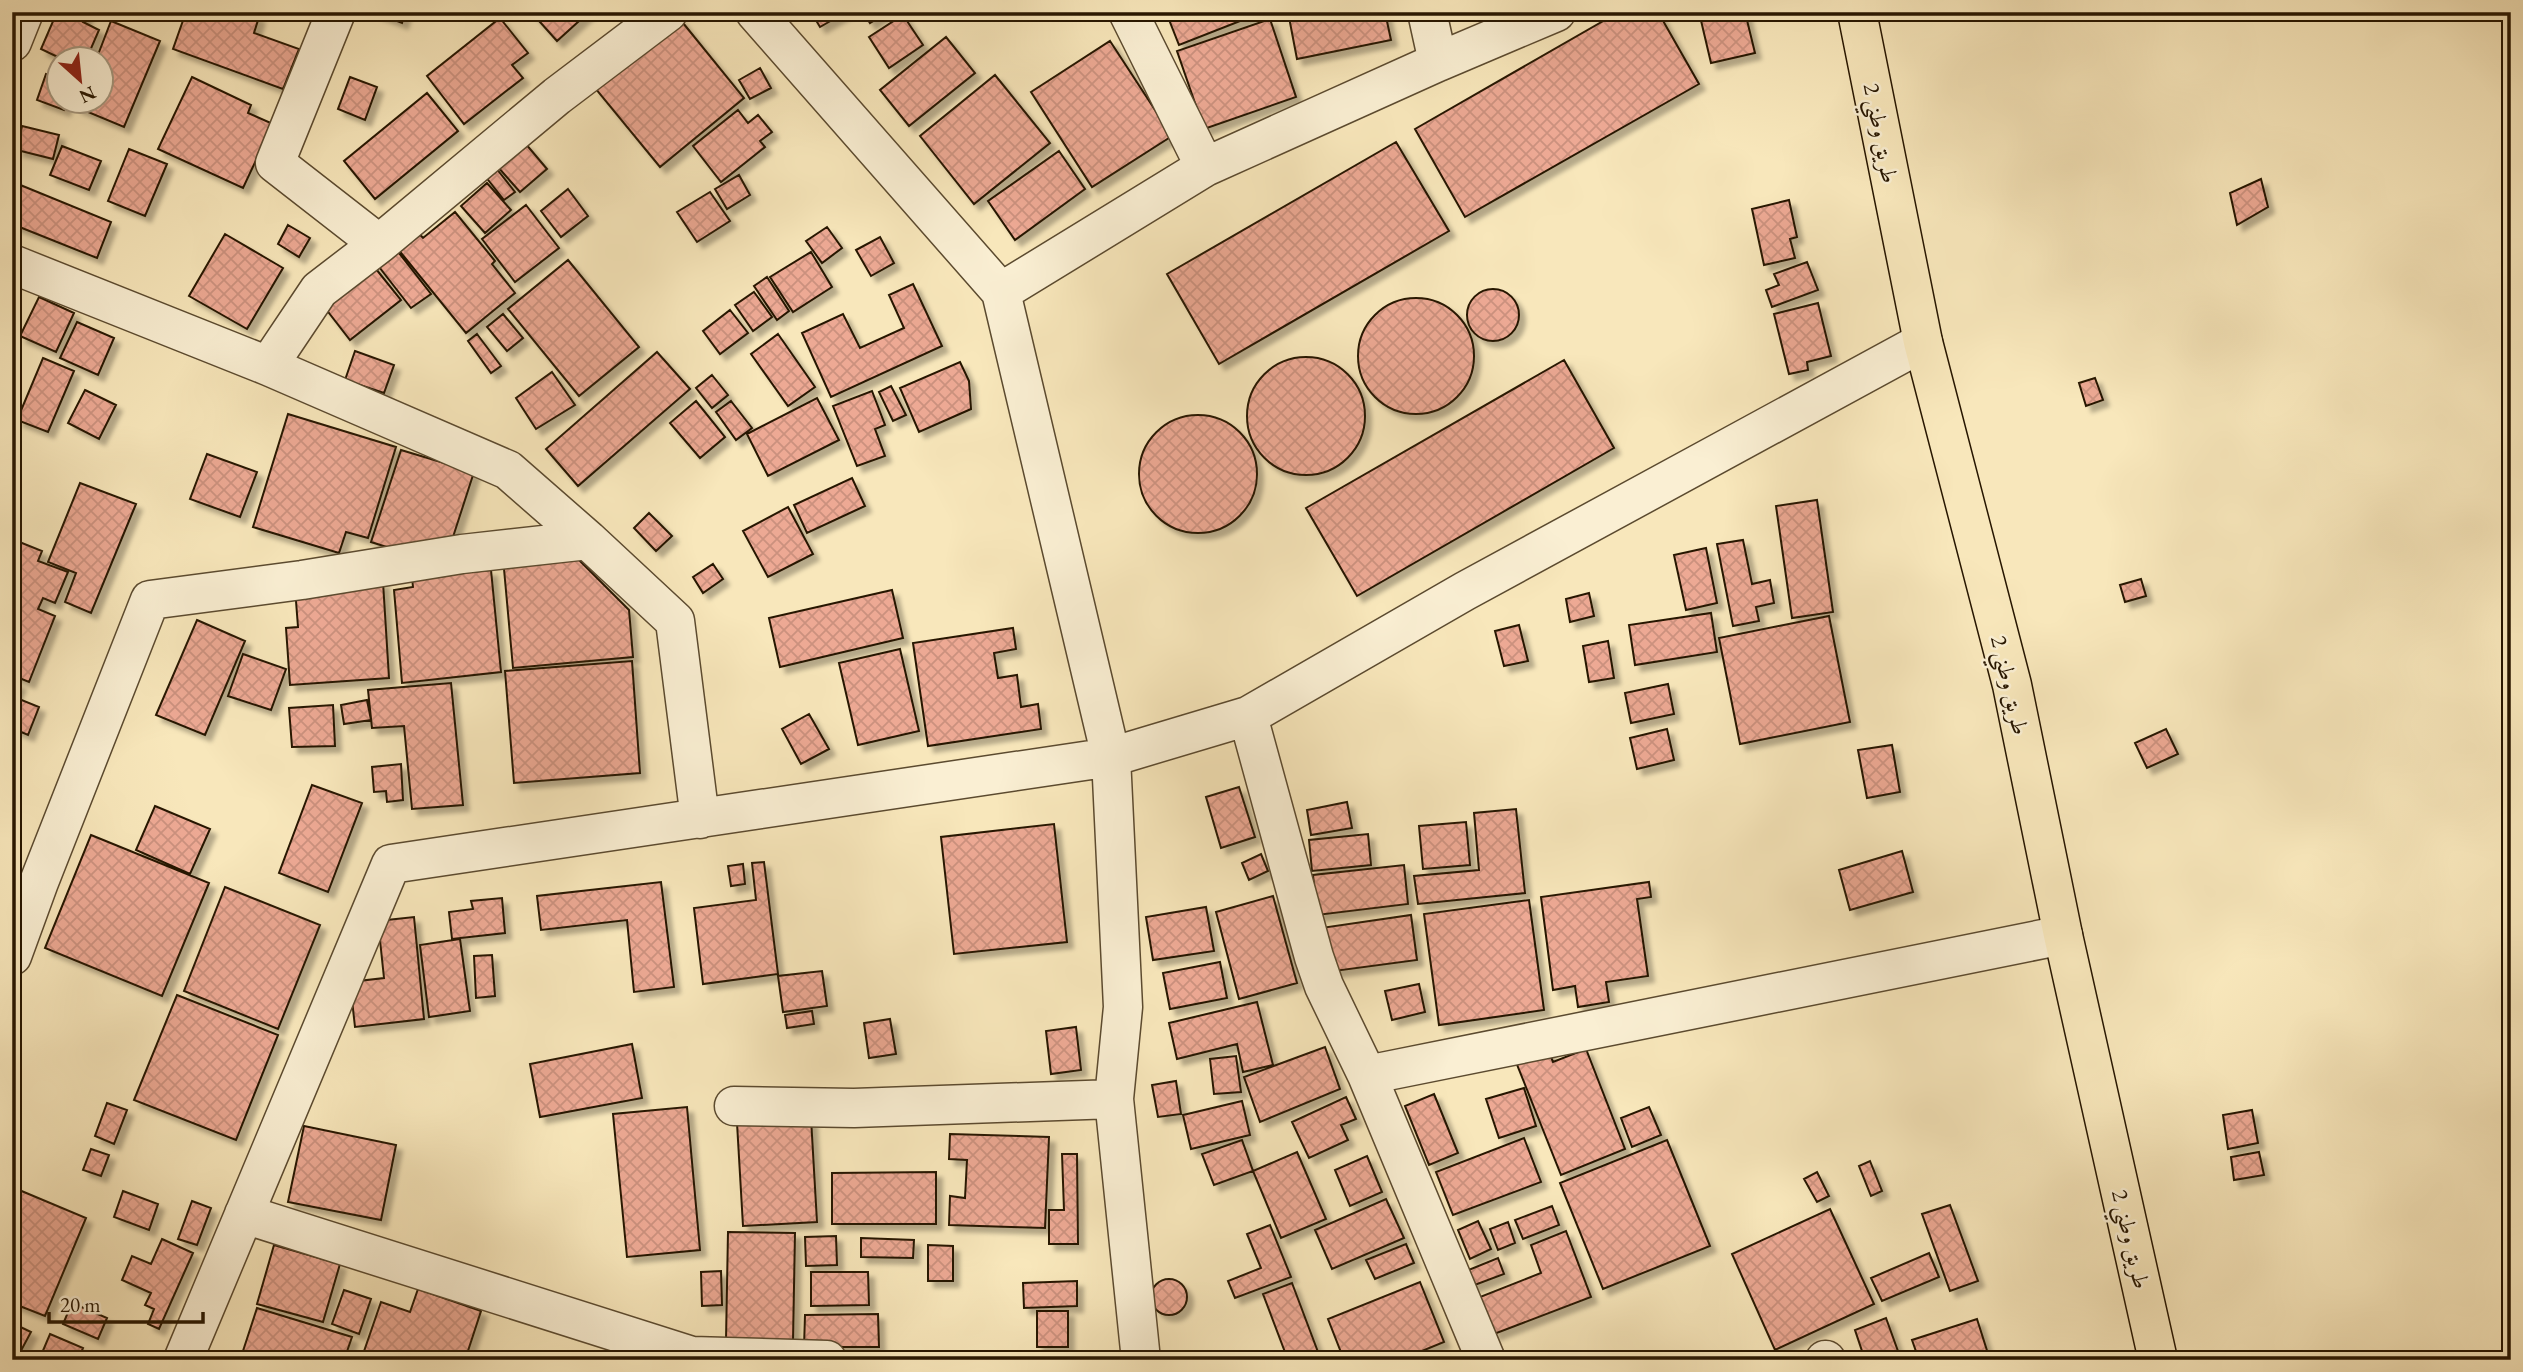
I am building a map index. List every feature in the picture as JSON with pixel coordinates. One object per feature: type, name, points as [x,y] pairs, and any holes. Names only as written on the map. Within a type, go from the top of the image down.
[{"type":"highway","name":"طريق وطني 2","points":[[1857,12],[1923,342],[2011,685],[2063,935],[2158,1360]]},
{"type":"street","points":[[12,42],[24,12]]},
{"type":"street","points":[[336,12],[275,163],[379,244]]},
{"type":"street","points":[[268,366],[319,290],[379,244],[557,96],[668,12]]},
{"type":"street","points":[[755,12],[1001,292],[1111,757],[1123,1007],[1114,1099],[1141,1360]]},
{"type":"street","points":[[1128,12],[1205,167]]},
{"type":"street","points":[[1427,12],[1438,62]]},
{"type":"street","points":[[1001,292],[1205,167],[1556,12]]},
{"type":"street","points":[[12,264],[268,366],[508,470],[675,621],[700,819]]},
{"type":"street","points":[[183,1360],[391,864],[1111,757],[1248,716],[1465,591],[1923,342]]},
{"type":"street","points":[[12,956],[149,600],[302,580],[462,554],[588,540]]},
{"type":"street","points":[[1248,716],[1314,957],[1328,996],[1367,1075],[1486,1360]]},
{"type":"street","points":[[1367,1075],[2063,935]]},
{"type":"street","points":[[734,1106],[854,1108],[1114,1099]]},
{"type":"street","points":[[244,1214],[692,1358],[827,1360]]},
{"type":"building","points":[[57,12],[88,12],[83,22],[99,30],[92,46],[46,46],[46,51],[41,49]]},
{"type":"building","points":[[186,12],[247,12],[259,17],[254,33],[299,49],[283,89],[173,49]]},
{"type":"building","points":[[374,12],[405,12],[402,23]]},
{"type":"building","points":[[531,12],[589,12],[557,41]]},
{"type":"building","points":[[811,12],[846,12],[820,27]]},
{"type":"building","points":[[863,12],[887,12],[870,23]]},
{"type":"building","points":[[1166,12],[1263,12],[1179,45]]},
{"type":"building","points":[[1288,12],[1385,12],[1391,40],[1297,59]]},
{"type":"building","points":[[1619,12],[1658,12],[1699,84],[1465,217],[1415,129]]},
{"type":"building","points":[[1699,12],[1745,12],[1755,53],[1711,63]]},
{"type":"building","points":[[903,15],[923,45],[889,68],[869,37]]},
{"type":"building","points":[[500,18],[528,53],[512,65],[523,78],[464,124],[427,76]]},
{"type":"building","points":[[679,18],[744,98],[660,167],[595,88]]},
{"type":"building","points":[[1270,19],[1296,97],[1204,129],[1177,51]]},
{"type":"building","points":[[111,21],[160,41],[124,127],[98,116],[116,116],[116,46],[101,46]]},
{"type":"building","points":[[946,37],[975,73],[909,126],[880,90]]},
{"type":"building","points":[[1110,41],[1172,136],[1092,187],[1031,92]]},
{"type":"building","points":[[760,68],[771,88],[750,99],[739,80]]},
{"type":"building","points":[[46,74],[46,103],[37,100]]},
{"type":"building","points":[[995,75],[1050,143],[974,204],[920,136]]},
{"type":"building","points":[[192,77],[251,105],[248,113],[273,124],[243,188],[158,149]]},
{"type":"building","points":[[350,77],[377,87],[365,120],[338,109]]},
{"type":"building","points":[[427,93],[458,131],[375,199],[344,161]]},
{"type":"building","points":[[738,110],[748,123],[758,115],[772,132],[760,141],[765,147],[721,182],[693,146]]},
{"type":"building","points":[[22,126],[59,135],[53,159],[17,150]]},
{"type":"building","points":[[1396,142],[1449,231],[1219,364],[1167,274]]},
{"type":"building","points":[[525,143],[547,169],[520,192],[497,166]]},
{"type":"building","points":[[62,146],[101,161],[89,190],[50,175]]},
{"type":"building","points":[[129,149],[167,164],[145,216],[108,201]]},
{"type":"building","points":[[1059,151],[1085,189],[1015,240],[988,201]]},
{"type":"building","points":[[496,168],[515,192],[504,200],[485,176]]},
{"type":"building","points":[[739,175],[750,195],[727,209],[715,189]]},
{"type":"building","points":[[2261,179],[2268,207],[2237,225],[2230,193]]},
{"type":"building","points":[[13,182],[111,222],[97,258],[12,224]]},
{"type":"building","points":[[487,183],[511,210],[485,233],[461,206]]},
{"type":"building","points":[[568,189],[588,216],[561,237],[541,211]]},
{"type":"building","points":[[710,192],[730,221],[697,242],[677,212]]},
{"type":"building","points":[[1789,200],[1797,237],[1790,239],[1795,258],[1764,265],[1752,209]]},
{"type":"building","points":[[526,205],[559,248],[515,282],[482,239]]},
{"type":"building","points":[[455,212],[495,261],[492,264],[515,293],[466,333],[393,243],[413,227],[423,238]]},
{"type":"building","points":[[288,225],[310,238],[299,257],[278,244]]},
{"type":"building","points":[[827,227],[842,248],[822,263],[806,241]]},
{"type":"building","points":[[225,234],[283,268],[247,329],[189,296]]},
{"type":"building","points":[[880,237],[894,263],[871,276],[856,250]]},
{"type":"building","points":[[395,248],[431,294],[411,308],[376,263]]},
{"type":"building","points":[[811,252],[832,287],[793,312],[770,277]]},
{"type":"building","points":[[568,260],[639,347],[579,396],[508,309]]},
{"type":"building","points":[[1807,262],[1818,290],[1772,307],[1766,290],[1779,285],[1774,274]]},
{"type":"building","points":[[372,264],[401,300],[350,340],[322,304]]},
{"type":"building","points":[[767,277],[789,311],[777,320],[754,286]]},
{"type":"building","points":[[913,284],[942,346],[831,397],[802,333],[843,314],[860,348],[904,328],[889,295]]},
{"type":"building","points":[[1493,289],[1503,291],[1511,297],[1517,305],[1517,325],[1511,333],[1503,339],[1493,341],[1483,339],[1475,333],[1469,325],[1467,315],[1469,305],[1475,297],[1483,291]]},
{"type":"building","points":[[754,292],[772,317],[753,331],[735,305]]},
{"type":"building","points":[[39,297],[74,313],[56,352],[20,336]]},
{"type":"building","points":[[1416,298],[1438,302],[1457,315],[1470,334],[1474,356],[1470,378],[1457,397],[1438,410],[1416,414],[1394,410],[1375,397],[1362,378],[1358,356],[1362,334],[1375,315],[1394,302]]},
{"type":"building","points":[[1818,303],[1831,356],[1807,362],[1808,370],[1789,374],[1774,314]]},
{"type":"building","points":[[730,310],[748,333],[720,354],[703,331]]},
{"type":"building","points":[[503,314],[523,338],[507,351],[487,327]]},
{"type":"building","points":[[77,322],[114,338],[98,375],[60,358]]},
{"type":"building","points":[[477,334],[501,366],[491,373],[468,341]]},
{"type":"building","points":[[778,334],[815,387],[788,406],[751,354]]},
{"type":"building","points":[[355,351],[394,365],[384,393],[345,380]]},
{"type":"building","points":[[657,352],[690,389],[578,486],[546,449]]},
{"type":"building","points":[[1306,357],[1339,367],[1355,383],[1365,416],[1355,449],[1339,465],[1306,475],[1273,465],[1257,449],[1247,416],[1257,383],[1273,367]]},
{"type":"building","points":[[43,358],[74,371],[48,432],[17,420]]},
{"type":"building","points":[[1564,360],[1614,448],[1357,596],[1306,508]]},
{"type":"building","points":[[960,362],[969,381],[971,409],[919,432],[900,388]]},
{"type":"building","points":[[552,372],[575,405],[536,429],[516,398]]},
{"type":"building","points":[[712,375],[728,395],[712,408],[696,388]]},
{"type":"building","points":[[2095,378],[2103,400],[2086,406],[2079,383]]},
{"type":"building","points":[[891,386],[906,415],[893,421],[879,392]]},
{"type":"building","points":[[85,390],[116,405],[99,439],[68,423]]},
{"type":"building","points":[[872,391],[885,425],[875,429],[885,456],[857,466],[833,406]]},
{"type":"building","points":[[817,398],[839,440],[768,476],[747,434]]},
{"type":"building","points":[[696,401],[725,437],[700,458],[670,423]]},
{"type":"building","points":[[731,401],[752,428],[736,440],[716,412]]},
{"type":"building","points":[[288,414],[396,447],[368,538],[346,532],[339,553],[253,527]]},
{"type":"building","points":[[1198,415],[1231,425],[1247,441],[1257,474],[1247,507],[1231,523],[1198,533],[1165,523],[1149,507],[1139,474],[1149,441],[1165,425]]},
{"type":"building","points":[[401,450],[474,472],[453,537],[393,549],[371,542]]},
{"type":"building","points":[[207,454],[257,472],[240,517],[190,499]]},
{"type":"building","points":[[852,478],[865,506],[807,533],[794,505]]},
{"type":"building","points":[[80,483],[136,504],[91,613],[65,602],[76,573],[48,562]]},
{"type":"building","points":[[1817,500],[1833,612],[1792,618],[1776,506]]},
{"type":"building","points":[[788,507],[813,554],[768,577],[743,531]]},
{"type":"building","points":[[649,513],[672,536],[656,551],[634,528]]},
{"type":"building","points":[[12,539],[42,551],[38,561],[68,572],[55,603],[43,598],[38,609],[55,616],[29,682],[12,675]]},
{"type":"building","points":[[1743,540],[1752,584],[1770,580],[1774,603],[1756,607],[1759,621],[1733,626],[1717,544]]},
{"type":"building","points":[[1706,548],[1717,603],[1686,610],[1674,555]]},
{"type":"building","points":[[570,551],[629,610],[633,657],[513,668],[503,558]]},
{"type":"building","points":[[713,564],[723,579],[703,593],[693,577]]},
{"type":"building","points":[[491,570],[501,672],[402,683],[394,590],[413,587],[412,578]]},
{"type":"building","points":[[2141,579],[2146,596],[2125,602],[2120,585]]},
{"type":"building","points":[[383,582],[389,678],[290,685],[286,628],[298,627],[295,588]]},
{"type":"building","points":[[892,590],[903,638],[780,667],[769,618]]},
{"type":"building","points":[[1589,593],[1594,616],[1570,622],[1566,599]]},
{"type":"building","points":[[1711,613],[1717,652],[1635,665],[1629,625]]},
{"type":"building","points":[[1829,616],[1850,722],[1740,744],[1719,638]]},
{"type":"building","points":[[197,620],[245,641],[205,735],[156,715]]},
{"type":"building","points":[[1519,625],[1528,661],[1504,666],[1495,631]]},
{"type":"building","points":[[1013,628],[1016,649],[994,653],[998,678],[1017,675],[1021,707],[1038,704],[1041,729],[928,746],[913,643]]},
{"type":"building","points":[[1608,641],[1614,678],[1589,682],[1583,646]]},
{"type":"building","points":[[900,649],[919,731],[858,745],[839,663]]},
{"type":"building","points":[[243,654],[286,669],[271,710],[228,696]]},
{"type":"building","points":[[632,661],[640,773],[514,783],[505,671]]},
{"type":"building","points":[[12,681],[20,684],[14,697],[39,707],[28,735],[12,728]]},
{"type":"building","points":[[451,683],[463,805],[412,809],[404,726],[372,728],[368,690]]},
{"type":"building","points":[[1668,684],[1674,714],[1631,723],[1625,693]]},
{"type":"building","points":[[367,700],[371,720],[344,724],[341,705]]},
{"type":"building","points":[[333,705],[335,746],[292,747],[289,708]]},
{"type":"building","points":[[809,714],[829,749],[801,764],[782,729]]},
{"type":"building","points":[[1667,729],[1674,760],[1637,769],[1630,738]]},
{"type":"building","points":[[2166,729],[2178,754],[2147,768],[2135,743]]},
{"type":"building","points":[[1892,745],[1900,792],[1867,798],[1858,750]]},
{"type":"building","points":[[401,764],[403,800],[387,802],[386,791],[374,792],[372,767]]},
{"type":"building","points":[[312,785],[362,803],[328,892],[279,873]]},
{"type":"building","points":[[1239,787],[1255,837],[1221,848],[1206,797]]},
{"type":"building","points":[[1347,802],[1352,828],[1311,835],[1307,810]]},
{"type":"building","points":[[155,806],[210,829],[190,874],[136,850]]},
{"type":"building","points":[[1516,809],[1525,893],[1418,904],[1414,876],[1479,870],[1474,813]]},
{"type":"building","points":[[1466,822],[1470,865],[1423,869],[1419,826]]},
{"type":"building","points":[[1054,824],[1067,942],[954,954],[941,837]]},
{"type":"building","points":[[1368,834],[1371,865],[1312,871],[1309,840]]},
{"type":"building","points":[[91,835],[209,883],[162,996],[45,948]]},
{"type":"building","points":[[1902,851],[1913,892],[1850,910],[1839,870]]},
{"type":"building","points":[[1261,854],[1268,871],[1249,880],[1242,863]]},
{"type":"building","points":[[764,862],[778,974],[703,984],[694,908],[756,900],[752,863]]},
{"type":"building","points":[[743,864],[745,884],[731,886],[728,866]]},
{"type":"building","points":[[1404,865],[1408,904],[1317,915],[1313,875]]},
{"type":"building","points":[[661,882],[674,987],[634,992],[627,920],[541,930],[537,896]]},
{"type":"building","points":[[1649,882],[1651,897],[1637,899],[1648,976],[1606,982],[1609,1002],[1578,1007],[1575,986],[1553,990],[1541,897]]},
{"type":"building","points":[[225,887],[320,925],[278,1029],[184,991]]},
{"type":"building","points":[[1273,896],[1297,983],[1239,999],[1216,912]]},
{"type":"building","points":[[502,898],[505,933],[452,939],[449,912],[473,909],[471,901]]},
{"type":"building","points":[[1529,900],[1544,1010],[1439,1025],[1424,914]]},
{"type":"building","points":[[1206,907],[1214,951],[1153,960],[1146,917]]},
{"type":"building","points":[[1411,915],[1417,960],[1327,972],[1321,928]]},
{"type":"building","points":[[414,917],[424,1019],[355,1027],[350,982],[384,978],[378,921]]},
{"type":"building","points":[[460,939],[470,1011],[429,1017],[420,945]]},
{"type":"building","points":[[492,955],[495,996],[476,998],[474,956]]},
{"type":"building","points":[[1220,962],[1227,998],[1170,1009],[1163,973]]},
{"type":"building","points":[[822,971],[827,1006],[783,1012],[778,976]]},
{"type":"building","points":[[1419,984],[1425,1012],[1392,1020],[1385,991]]},
{"type":"building","points":[[177,995],[278,1035],[236,1140],[134,1100]]},
{"type":"building","points":[[1257,1002],[1273,1065],[1243,1072],[1237,1044],[1177,1059],[1169,1023]]},
{"type":"building","points":[[812,1011],[814,1024],[787,1028],[785,1015]]},
{"type":"building","points":[[890,1019],[896,1054],[869,1058],[864,1023]]},
{"type":"building","points":[[1076,1027],[1081,1070],[1051,1074],[1046,1031]]},
{"type":"building","points":[[632,1044],[642,1098],[540,1117],[530,1064]]},
{"type":"building","points":[[1546,1045],[1553,1062],[1586,1049],[1625,1149],[1561,1175],[1514,1057]]},
{"type":"building","points":[[1325,1047],[1340,1089],[1260,1122],[1244,1077]]},
{"type":"building","points":[[1236,1056],[1241,1092],[1214,1094],[1210,1059]]},
{"type":"building","points":[[1176,1081],[1181,1114],[1158,1117],[1152,1085]]},
{"type":"building","points":[[1524,1088],[1536,1126],[1499,1138],[1486,1099]]},
{"type":"building","points":[[1434,1094],[1458,1153],[1429,1165],[1405,1106]]},
{"type":"building","points":[[1346,1097],[1356,1119],[1341,1125],[1348,1140],[1309,1158],[1292,1122]]},
{"type":"building","points":[[1242,1101],[1250,1135],[1191,1149],[1183,1115]]},
{"type":"building","points":[[107,1103],[127,1110],[114,1144],[95,1136]]},
{"type":"building","points":[[687,1107],[700,1250],[627,1257],[613,1114]]},
{"type":"building","points":[[1649,1107],[1661,1135],[1632,1147],[1621,1118]]},
{"type":"building","points":[[2252,1110],[2258,1143],[2228,1149],[2223,1115]]},
{"type":"building","points":[[811,1118],[817,1222],[743,1226],[737,1123]]},
{"type":"building","points":[[304,1126],[396,1145],[381,1220],[288,1202]]},
{"type":"building","points":[[950,1134],[1049,1137],[1045,1228],[949,1225],[950,1196],[965,1198],[967,1160],[949,1159]]},
{"type":"building","points":[[1524,1138],[1541,1182],[1453,1215],[1436,1172]]},
{"type":"building","points":[[1242,1140],[1253,1171],[1214,1185],[1202,1154]]},
{"type":"building","points":[[1667,1140],[1710,1246],[1603,1289],[1560,1183]]},
{"type":"building","points":[[91,1149],[109,1155],[101,1176],[83,1170]]},
{"type":"building","points":[[1297,1152],[1326,1219],[1281,1238],[1253,1171]]},
{"type":"building","points":[[2259,1152],[2264,1175],[2234,1180],[2231,1157]]},
{"type":"building","points":[[1062,1154],[1077,1154],[1078,1244],[1049,1244],[1049,1210],[1064,1210]]},
{"type":"building","points":[[1367,1156],[1382,1192],[1350,1206],[1335,1170]]},
{"type":"building","points":[[1870,1161],[1882,1191],[1871,1196],[1859,1166]]},
{"type":"building","points":[[936,1172],[936,1224],[832,1224],[832,1173]]},
{"type":"building","points":[[1817,1172],[1829,1196],[1817,1202],[1804,1179]]},
{"type":"building","points":[[12,1187],[86,1218],[45,1316],[12,1303]]},
{"type":"building","points":[[123,1191],[158,1204],[149,1230],[114,1217]]},
{"type":"building","points":[[1386,1199],[1404,1238],[1332,1269],[1315,1230]]},
{"type":"building","points":[[192,1201],[211,1208],[197,1245],[178,1239]]},
{"type":"building","points":[[1950,1205],[1978,1281],[1950,1291],[1922,1214]]},
{"type":"building","points":[[1552,1206],[1559,1225],[1523,1239],[1515,1220]]},
{"type":"building","points":[[1830,1209],[1874,1304],[1775,1350],[1732,1254]]},
{"type":"building","points":[[1478,1221],[1491,1249],[1470,1259],[1458,1230]]},
{"type":"building","points":[[1508,1222],[1515,1243],[1498,1250],[1490,1229]]},
{"type":"building","points":[[1270,1225],[1291,1277],[1235,1298],[1228,1281],[1261,1268],[1247,1234]]},
{"type":"building","points":[[1566,1231],[1591,1297],[1494,1334],[1480,1297],[1541,1273],[1531,1245]]},
{"type":"building","points":[[728,1232],[795,1233],[793,1341],[726,1340]]},
{"type":"building","points":[[836,1236],[837,1265],[806,1266],[805,1237]]},
{"type":"building","points":[[861,1238],[914,1240],[913,1258],[861,1257]]},
{"type":"building","points":[[162,1239],[193,1253],[159,1329],[148,1324],[154,1309],[145,1305],[151,1293],[122,1280],[132,1256],[151,1264]]},
{"type":"building","points":[[1406,1244],[1414,1263],[1375,1279],[1366,1260]]},
{"type":"building","points":[[274,1245],[340,1264],[323,1322],[257,1304]]},
{"type":"building","points":[[928,1245],[953,1246],[953,1281],[928,1281]]},
{"type":"building","points":[[1929,1253],[1939,1277],[1882,1301],[1871,1278]]},
{"type":"building","points":[[1498,1258],[1504,1274],[1472,1286],[1466,1271]]},
{"type":"building","points":[[721,1271],[722,1305],[702,1306],[701,1272]]},
{"type":"building","points":[[811,1272],[868,1272],[869,1305],[811,1306]]},
{"type":"building","points":[[1169,1279],[1182,1284],[1187,1297],[1182,1310],[1169,1315],[1156,1310],[1151,1297],[1156,1284]]},
{"type":"building","points":[[1077,1281],[1077,1306],[1024,1308],[1023,1283]]},
{"type":"building","points":[[1420,1282],[1444,1342],[1400,1360],[1344,1360],[1328,1319]]},
{"type":"building","points":[[1292,1283],[1321,1360],[1288,1360],[1263,1294]]},
{"type":"building","points":[[418,1289],[481,1311],[465,1360],[361,1360],[381,1302],[410,1312]]},
{"type":"building","points":[[344,1290],[371,1299],[359,1334],[332,1324]]},
{"type":"building","points":[[72,1303],[107,1318],[98,1339],[63,1324]]},
{"type":"building","points":[[257,1308],[352,1337],[344,1360],[263,1360],[242,1354]]},
{"type":"building","points":[[1037,1311],[1068,1311],[1068,1347],[1037,1347]]},
{"type":"building","points":[[878,1314],[879,1347],[804,1347],[805,1315]]},
{"type":"building","points":[[1886,1318],[1899,1354],[1883,1360],[1865,1360],[1855,1330]]},
{"type":"building","points":[[1977,1319],[1990,1360],[1919,1360],[1912,1340]]},
{"type":"building","points":[[12,1323],[31,1332],[16,1360],[12,1360]]},
{"type":"building","points":[[50,1334],[83,1348],[78,1360],[39,1360]]}]
